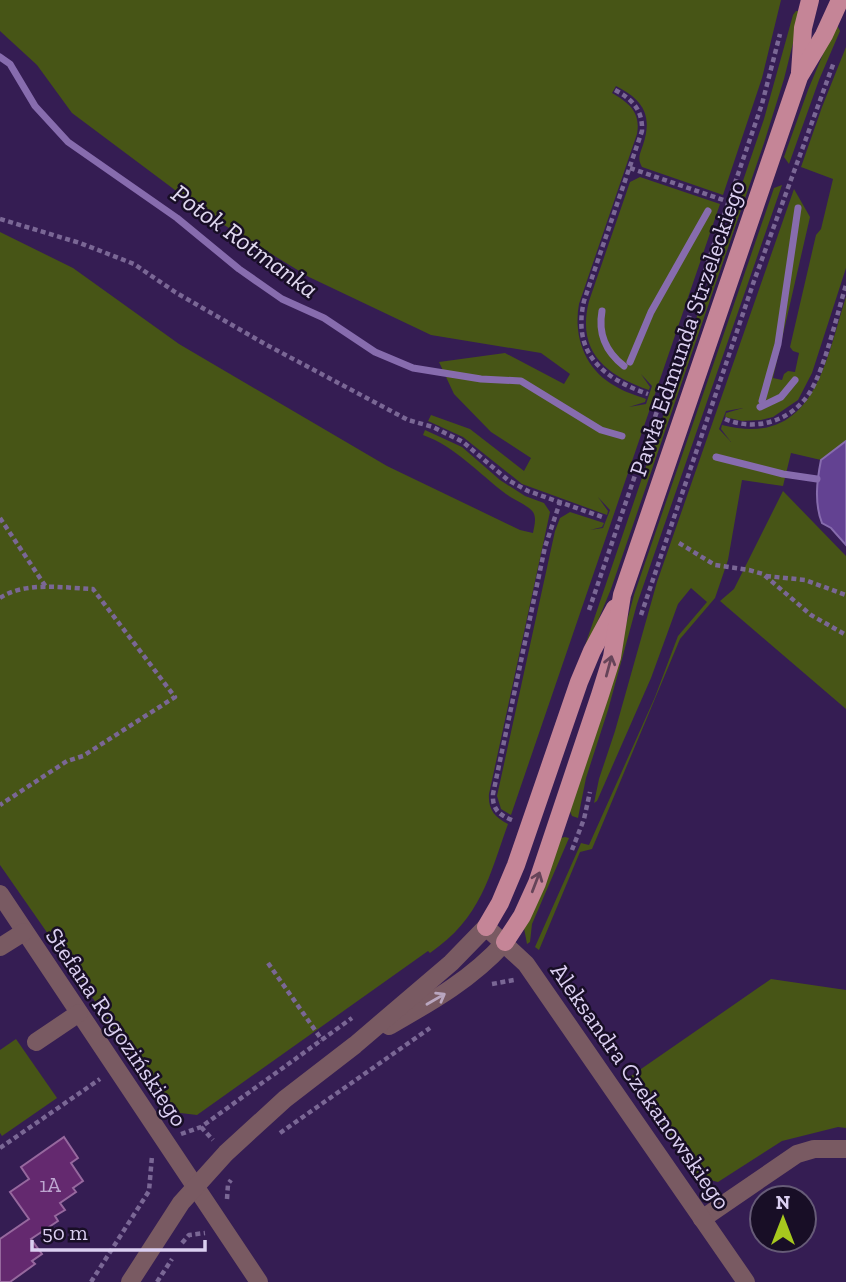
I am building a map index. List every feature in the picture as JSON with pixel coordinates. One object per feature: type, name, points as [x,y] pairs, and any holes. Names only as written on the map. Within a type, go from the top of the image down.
[{"type":"main road","name":"Pawła Edmunda Strzeleckiego","points":[[799,77],[803,29],[810,0]]},
{"type":"main road","name":"Pawła Edmunda Strzeleckiego","points":[[486,927],[500,903],[516,865],[583,672],[622,595],[799,77],[824,36],[840,0]]},
{"type":"main road","name":"Pawła Edmunda Strzeleckiego","points":[[505,942],[523,916],[537,883],[597,707],[611,657],[622,595]]},
{"type":"street","name":"Stefana Rogozińskiego","points":[[0,894],[259,1282]]},
{"type":"street","name":"Aleksandra Czekanowskiego","points":[[486,927],[526,964],[746,1282]]},
{"type":"street","name":"Pawła Edmunda Strzeleckiego","points":[[130,1282],[181,1203],[226,1153],[285,1099],[355,1045],[457,958],[486,927]]},
{"type":"street","points":[[0,947],[24,932]]},
{"type":"street","name":"Pawła Edmunda Strzeleckiego","points":[[355,1045],[448,992],[486,963],[505,942]]},
{"type":"street","points":[[36,1042],[79,1013]]},
{"type":"street","points":[[702,1219],[797,1154],[814,1149],[846,1149]]},
{"type":"path","points":[[588,611],[765,94],[783,24]]},
{"type":"path","points":[[639,620],[754,281],[819,98],[838,53]]},
{"type":"path","points":[[615,90],[633,101],[642,119],[641,134],[584,301],[581,327],[588,352],[598,367],[617,382],[648,394]]},
{"type":"path","points":[[630,168],[729,202]]},
{"type":"path","points":[[0,219],[80,243],[134,264],[175,292],[265,344],[408,420],[433,427],[468,445],[517,486],[605,518]]},
{"type":"path","points":[[724,419],[744,425],[764,423],[784,416],[802,402],[817,377],[846,285]]},
{"type":"path","points":[[517,822],[498,813],[493,798],[545,547],[560,502]]},
{"type":"path","points":[[0,518],[46,587]]},
{"type":"path","points":[[679,543],[715,565],[749,570],[765,576],[805,580],[846,594]]},
{"type":"path","points":[[765,576],[811,615],[846,635]]},
{"type":"path","points":[[0,598],[11,591],[46,587],[93,589],[175,697],[83,756],[67,761],[0,806]]},
{"type":"path","points":[[570,852],[584,819],[591,786]]},
{"type":"path","points":[[268,962],[322,1040]]},
{"type":"path","points":[[485,989],[494,983],[513,979]]},
{"type":"path","points":[[180,1134],[201,1127],[355,1016]]},
{"type":"path","points":[[279,1134],[432,1027]]},
{"type":"path","points":[[91,1282],[149,1191],[153,1150]]},
{"type":"path","points":[[226,1208],[228,1184],[234,1176]]},
{"type":"path","points":[[185,1239],[198,1233],[212,1237]]},
{"type":"green space","points":[[0,0],[781,0],[762,78],[723,195],[642,167],[640,156],[646,134],[646,117],[639,103],[625,91],[616,86],[612,93],[632,109],[637,120],[637,134],[579,304],[578,328],[584,351],[596,371],[619,388],[646,399],[645,402],[629,407],[646,404],[652,386],[641,374],[650,387],[649,390],[620,377],[598,359],[591,348],[586,319],[589,301],[630,182],[640,177],[720,204],[511,815],[501,809],[497,796],[555,531],[560,518],[570,512],[604,523],[602,527],[590,530],[603,528],[610,510],[598,497],[608,511],[607,515],[522,484],[463,437],[428,421],[431,415],[470,429],[524,471],[531,458],[491,432],[454,394],[439,362],[505,353],[564,384],[570,374],[541,353],[431,335],[309,277],[211,217],[72,113],[37,65],[0,31]]},
{"type":"green space","points":[[796,11],[801,11],[764,143],[611,589],[574,678],[764,119]]},
{"type":"green space","points":[[836,23],[840,31],[789,164],[784,157]]},
{"type":"green space","points":[[846,47],[846,268],[812,373],[798,400],[773,417],[742,421],[725,417],[726,413],[743,408],[726,411],[719,429],[731,442],[721,429],[722,425],[753,429],[777,424],[796,412],[811,394],[822,372],[846,297],[846,441],[821,460],[791,453],[783,486],[742,480],[728,560],[715,598],[680,639],[592,849],[580,852],[539,950],[535,947],[581,843],[589,845],[655,697],[678,636],[707,602],[691,588],[678,604],[651,678],[594,803],[657,582],[794,189],[810,217],[773,378],[782,380],[788,371],[795,372],[799,353],[790,347],[816,235],[821,229],[833,179],[801,167]]},
{"type":"green space","points":[[782,185],[637,604],[586,778],[578,818],[572,816],[568,807],[608,691],[634,595],[774,188]]},
{"type":"green space","points":[[0,232],[73,268],[179,344],[387,466],[520,530],[533,533],[535,517],[531,509],[506,494],[446,446],[423,435],[425,430],[462,447],[500,480],[525,496],[544,503],[550,512],[489,794],[493,812],[508,824],[488,879],[472,911],[447,940],[430,953],[428,951],[197,1115],[172,1112],[0,865]]},
{"type":"green space","points":[[783,491],[846,556],[846,709],[720,601],[734,589]]},
{"type":"green space","points":[[569,838],[532,924],[530,942],[527,944],[524,928],[557,839]]},
{"type":"green space","points":[[771,979],[846,990],[846,1128],[838,1127],[782,1141],[718,1182],[698,1177],[628,1078]]},
{"type":"green space","points":[[16,1039],[57,1098],[2,1136],[0,1050]]},
{"type":"shaded area","points":[[846,441],[846,545],[831,528],[822,523],[817,491],[821,460]]},
{"type":"building","points":[[64,1137],[78,1158],[71,1163],[83,1181],[73,1188],[76,1192],[60,1203],[65,1210],[55,1216],[58,1221],[31,1239],[42,1254],[32,1261],[35,1264],[10,1282],[0,1282],[0,1239],[29,1219],[10,1192],[29,1179],[21,1167]]},
{"type":"waterway","name":"Potok Rotmanka","points":[[0,57],[10,64],[35,106],[68,142],[177,218],[239,269],[282,299],[324,318],[375,352],[413,368],[481,379],[521,381],[601,430],[622,436]]},
{"type":"waterway","points":[[762,401],[778,344],[798,208]]},
{"type":"waterway","points":[[630,362],[651,312],[708,211]]},
{"type":"waterway","points":[[602,311],[601,327],[605,342],[612,355],[624,366]]},
{"type":"waterway","points":[[760,407],[781,397],[795,380]]},
{"type":"waterway","name":"Potok Rotmanka","points":[[716,457],[783,474],[817,479]]}]
